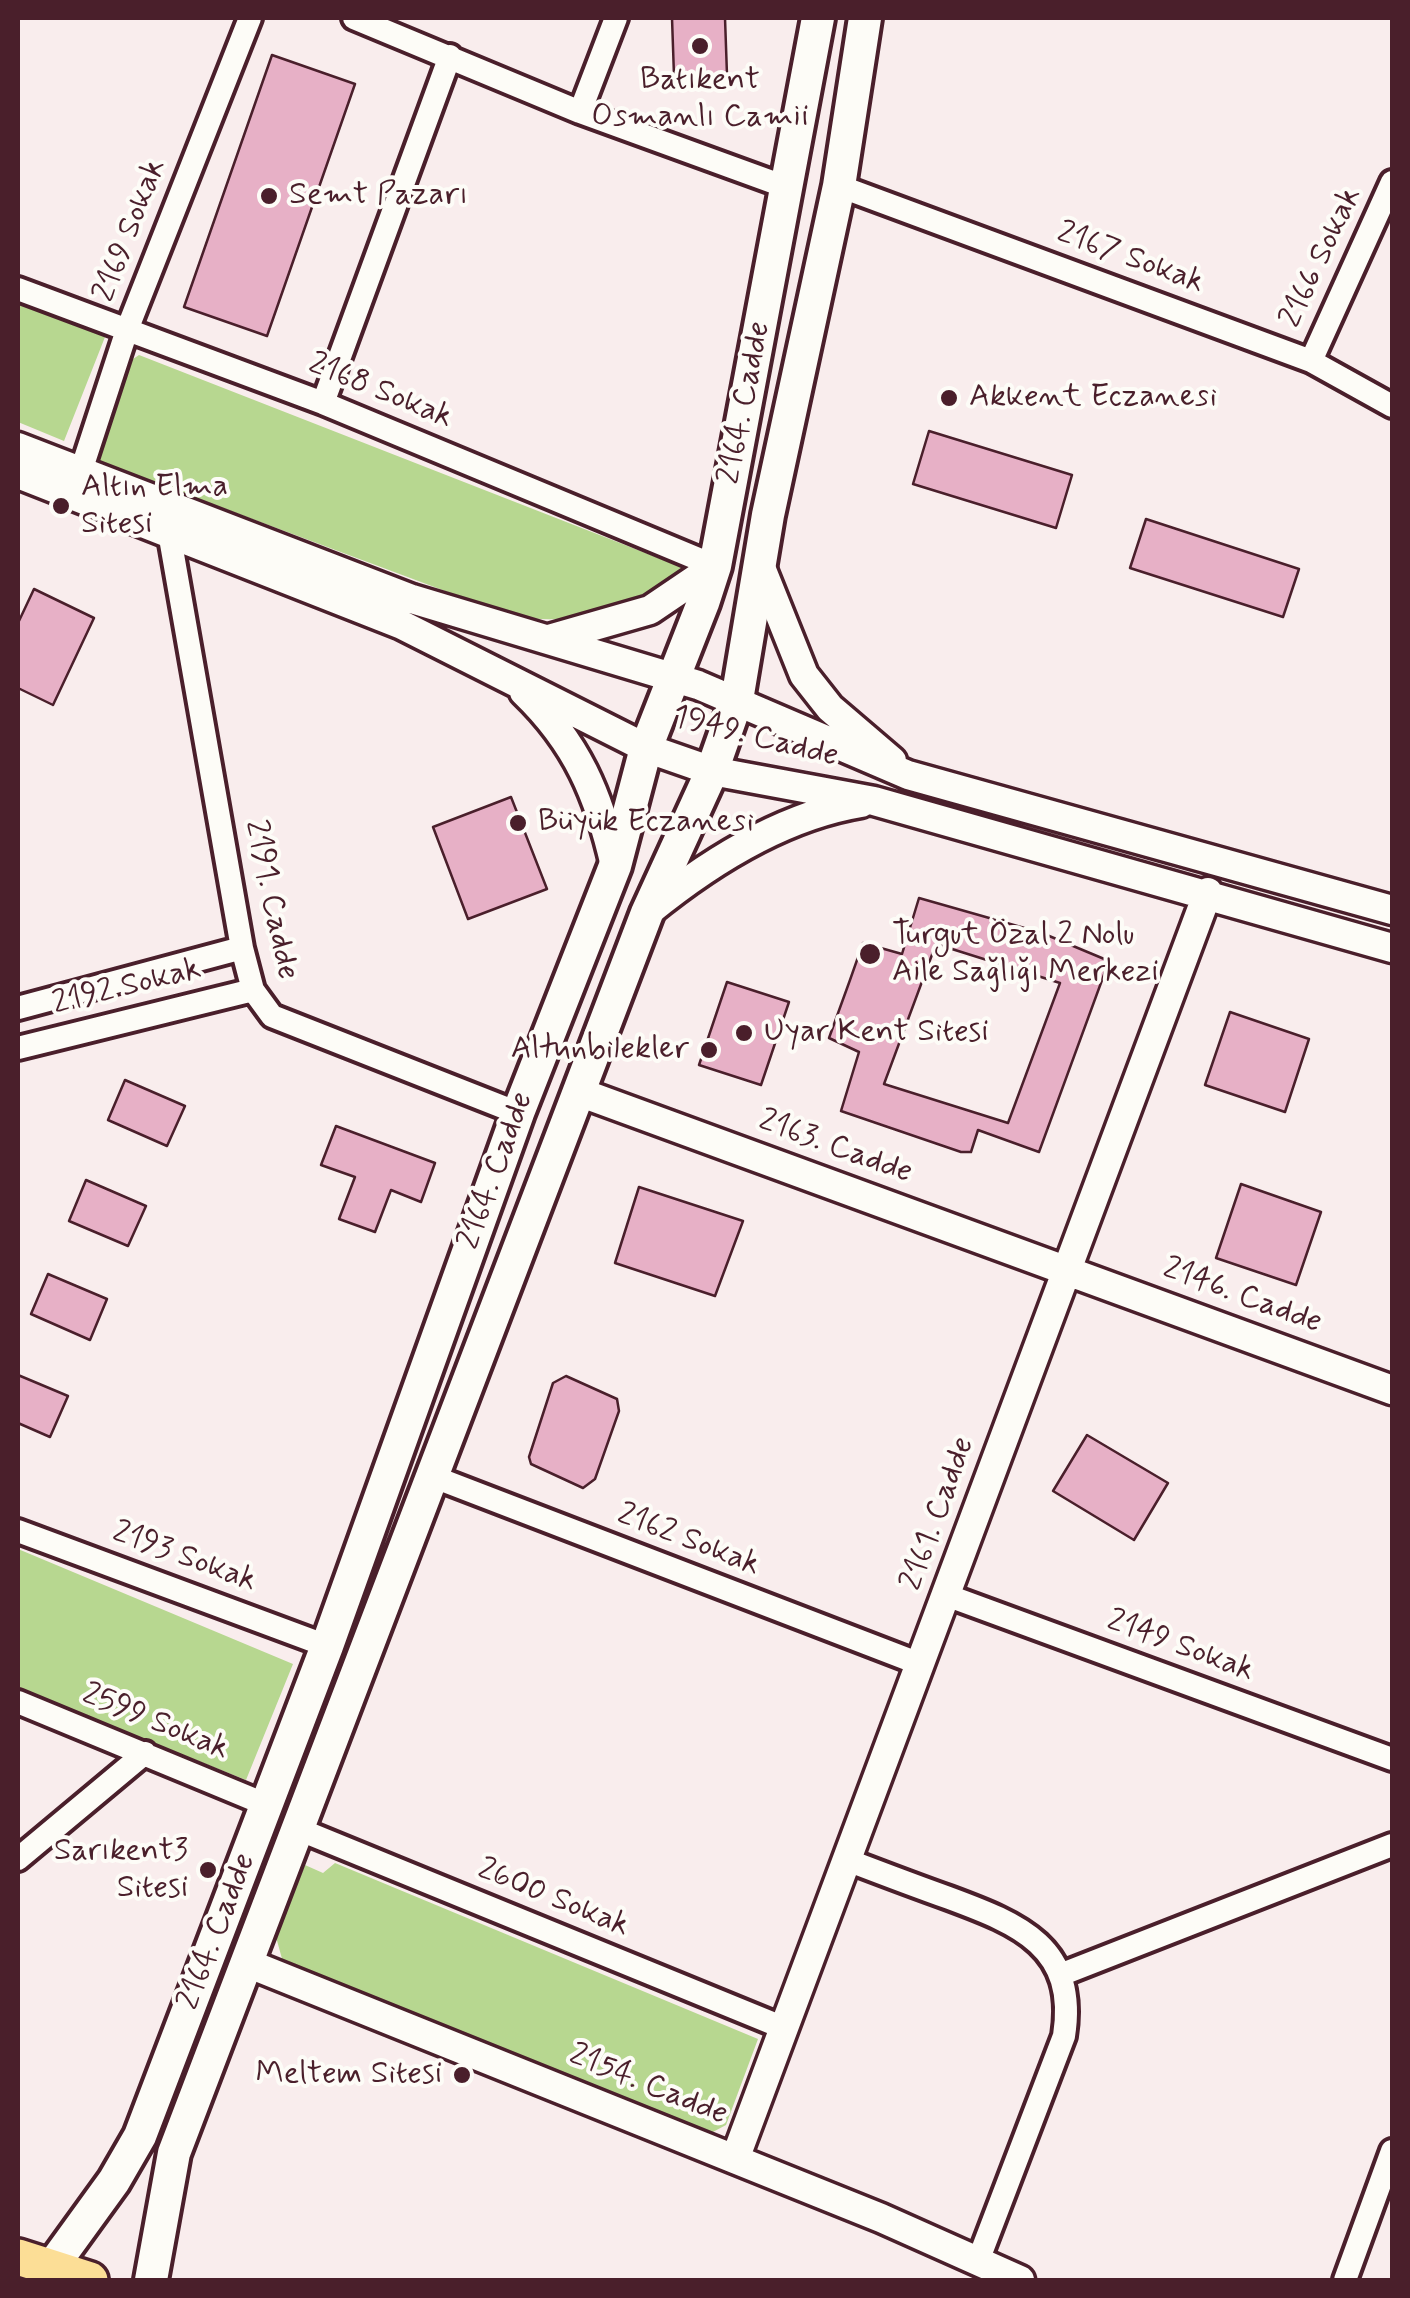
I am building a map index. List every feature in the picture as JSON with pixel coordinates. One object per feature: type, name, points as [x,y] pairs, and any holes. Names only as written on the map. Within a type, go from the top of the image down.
[{"type":"main road","name":"2164. Cadde","points":[[48,2274],[114,2182],[140,2136],[327,1646],[518,1112],[615,866],[646,748],[670,676],[715,566],[818,18]]},
{"type":"main road","name":"2164. Cadde","points":[[151,2280],[174,2153],[647,913],[712,771],[737,700],[760,565],[839,186],[865,18]]},
{"type":"main road","points":[[18,2257],[48,2274],[90,2280]]},
{"type":"street","name":"2169 Sokak","points":[[82,471],[127,330],[250,18]]},
{"type":"street","points":[[354,18],[580,112],[786,187]]},
{"type":"street","points":[[580,112],[616,18]]},
{"type":"street","points":[[323,403],[450,56]]},
{"type":"street","name":"2166 Sokak","points":[[1311,362],[1392,182]]},
{"type":"street","name":"2167 Sokak","points":[[839,186],[1311,362],[1392,406]]},
{"type":"street","name":"2168 Sokak","points":[[18,289],[323,403],[715,566]]},
{"type":"street","name":"1949. Cadde","points":[[18,446],[412,599],[670,676],[737,700],[908,776],[1392,910]]},
{"type":"street","name":"1949. Cadde","points":[[18,474],[402,626],[505,674],[646,748],[712,771],[874,801],[1208,892],[1392,948]]},
{"type":"street","name":"2191. Cadde","points":[[168,532],[252,990],[272,1016],[518,1112]]},
{"type":"street","points":[[760,565],[804,675],[830,708],[908,776]]},
{"type":"street","points":[[546,640],[650,610],[715,566]]},
{"type":"street","points":[[505,674],[546,713],[584,764],[605,822],[615,866]]},
{"type":"street","points":[[647,913],[700,870],[790,824],[874,801]]},
{"type":"street","name":"2161. Cadde","points":[[735,2159],[1208,892]]},
{"type":"street","name":"2192 Sokak","points":[[18,1008],[242,948]]},
{"type":"street","name":"2192 Sokak","points":[[18,1048],[252,990]]},
{"type":"street","name":"2163. Cadde","points":[[579,1092],[1067,1270]]},
{"type":"street","name":"2146. Cadde","points":[[1067,1270],[1392,1390]]},
{"type":"street","name":"2162 Sokak","points":[[434,1477],[920,1664]]},
{"type":"street","name":"2193 Sokak","points":[[18,1531],[327,1646]]},
{"type":"street","name":"2149 Sokak","points":[[946,1596],[1392,1759]]},
{"type":"street","name":"2599 Sokak","points":[[18,1702],[267,1804]]},
{"type":"street","points":[[18,1860],[145,1753]]},
{"type":"street","name":"2600 Sokak","points":[[298,1829],[784,2028]]},
{"type":"street","points":[[1060,1976],[1392,1846]]},
{"type":"street","points":[[847,1860],[1010,1921],[1045,1950],[1060,1976],[1066,2006],[1064,2036],[978,2262]]},
{"type":"street","name":"2154. Cadde","points":[[247,1963],[735,2159],[1020,2280]]},
{"type":"street","points":[[1345,2280],[1392,2151]]},
{"type":"green space","points":[[18,302],[105,337],[64,441],[18,422]]},
{"type":"green space","points":[[139,355],[684,568],[643,594],[603,612],[560,619],[512,616],[89,458],[121,367]]},
{"type":"green space","points":[[18,1549],[293,1664],[246,1780],[18,1689]]},
{"type":"green space","points":[[335,1863],[758,2039],[726,2125],[711,2133],[284,1966],[276,1937],[305,1865],[323,1873]]},
{"type":"building","name":"Batıkent Osmanlı Camii","points":[[672,18],[725,18],[727,75],[674,76]]},
{"type":"building","name":"Semt Pazarı","points":[[272,55],[355,84],[267,336],[184,307]]},
{"type":"building","points":[[929,431],[1072,475],[1056,528],[913,484]]},
{"type":"building","points":[[1146,519],[1299,569],[1283,617],[1130,568]]},
{"type":"building","points":[[34,589],[94,618],[53,705],[18,688],[18,623]]},
{"type":"building","points":[[511,797],[547,889],[468,919],[433,827]]},
{"type":"building","points":[[919,898],[1042,933],[1109,961],[1039,1152],[978,1130],[971,1152],[961,1152],[841,1111],[859,1052],[829,1038],[863,943],[902,954]],"holes":[[[936,944],[1060,983],[1008,1123],[884,1084]]]},
{"type":"building","name":"Uyar Kent Sitesi","points":[[727,982],[789,1002],[761,1085],[699,1065]]},
{"type":"building","points":[[1230,1012],[1309,1039],[1285,1112],[1205,1085]]},
{"type":"building","points":[[125,1080],[185,1106],[167,1146],[108,1120]]},
{"type":"building","points":[[336,1126],[435,1163],[421,1202],[391,1190],[375,1232],[339,1219],[355,1177],[321,1165]]},
{"type":"building","points":[[86,1180],[146,1206],[128,1246],[69,1221]]},
{"type":"building","points":[[1241,1184],[1321,1212],[1296,1285],[1216,1258]]},
{"type":"building","points":[[639,1187],[743,1221],[715,1296],[615,1263]]},
{"type":"building","points":[[48,1274],[107,1299],[90,1340],[31,1314]]},
{"type":"building","points":[[18,1375],[68,1396],[50,1437],[18,1423]]},
{"type":"building","points":[[566,1376],[617,1399],[619,1411],[595,1479],[583,1488],[531,1464],[529,1457],[553,1383]]},
{"type":"building","points":[[1087,1435],[1168,1483],[1134,1540],[1053,1491]]},
{"type":"place","name":"Batıkent Osmanlı Camii","points":[[700,46]]},
{"type":"place","name":"Semt Pazarı","points":[[269,196]]},
{"type":"place","name":"Akkent Eczanesi","points":[[949,398]]},
{"type":"place","name":"Altın Elma Sitesi","points":[[61,506]]},
{"type":"place","name":"Büyük Eczanesi","points":[[518,823]]},
{"type":"place","name":"Turgut Özal 2 Nolu Aile Sağlığı Merkezi","points":[[870,954]]},
{"type":"place","name":"Uyar Kent Sitesi","points":[[744,1033]]},
{"type":"place","name":"Altunbilekler","points":[[709,1050]]},
{"type":"place","name":"Sarıkent3 Sitesi","points":[[208,1870]]},
{"type":"place","name":"Meltem Sitesi","points":[[462,2075]]}]
